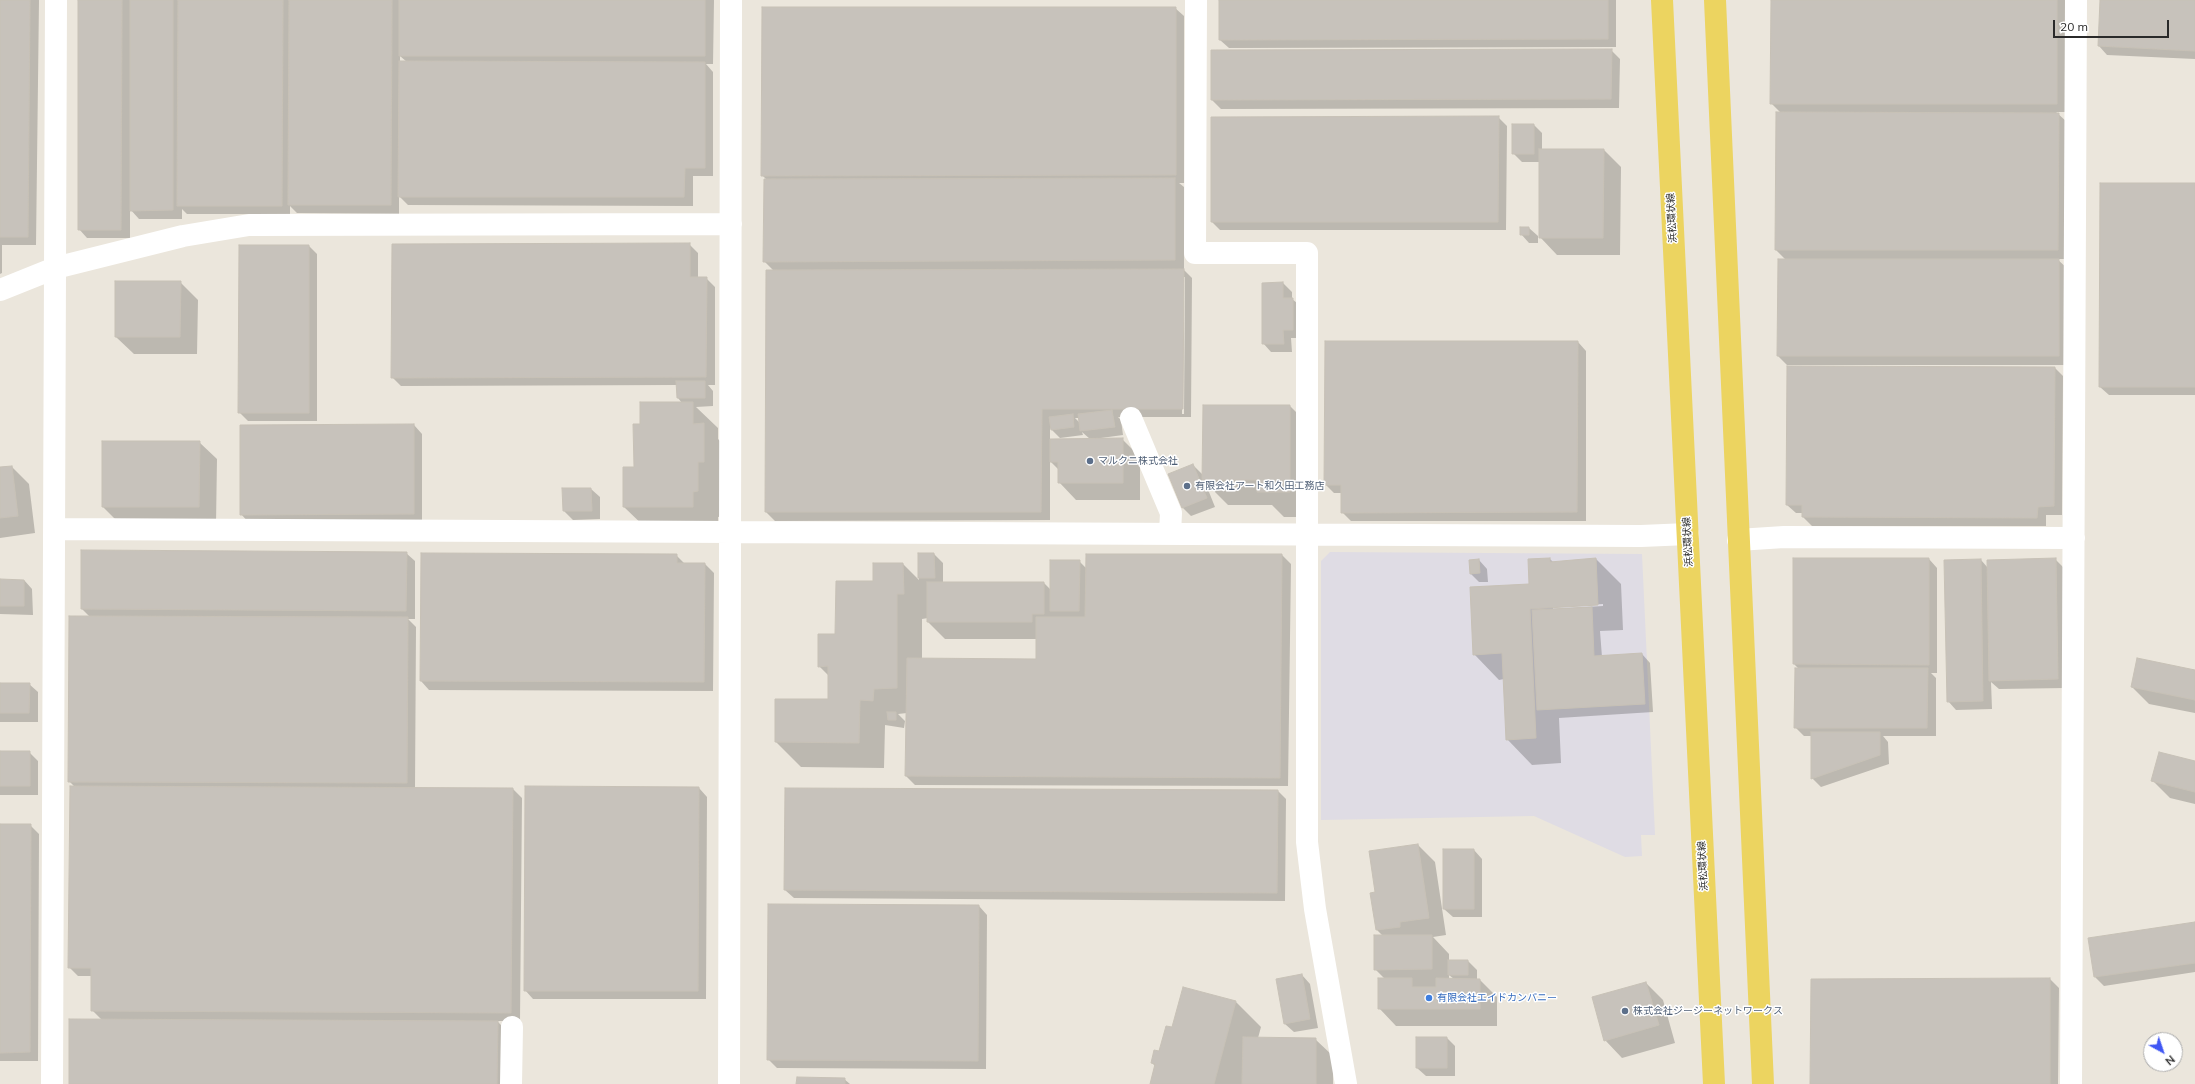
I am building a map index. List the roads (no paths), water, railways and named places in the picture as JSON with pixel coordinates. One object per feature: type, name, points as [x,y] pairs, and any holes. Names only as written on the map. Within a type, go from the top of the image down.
[{"type":"main road","name":"浜松環状線","points":[[1662,0],[1714,1084]]},
{"type":"main road","points":[[1715,0],[1763,1084]]},
{"type":"street","points":[[52,1084],[56,0]]},
{"type":"street","points":[[729,1084],[731,0]]},
{"type":"street","points":[[1196,0],[1195,253],[1307,253],[1307,842],[1315,909],[1346,1084]]},
{"type":"street","points":[[2071,1084],[2076,0]]},
{"type":"street","points":[[0,290],[55,268],[183,236],[249,225],[731,224]]},
{"type":"street","points":[[1131,418],[1171,513],[1170,534]]},
{"type":"street","points":[[54,529],[1307,535],[1641,536],[1688,534]]},
{"type":"street","points":[[1738,540],[1784,537],[2074,538]]},
{"type":"street","points":[[512,1027],[512,1084]]},
{"type":"place","name":"マルクニ株式会社","points":[[1090,461]]},
{"type":"place","name":"有限会社アート和久田工務店","points":[[1187,486]]},
{"type":"place","name":"有限会社エイドカンパニー","points":[[1429,998]]},
{"type":"place","name":"株式会社ジージーネットワークス","points":[[1625,1011]]}]
